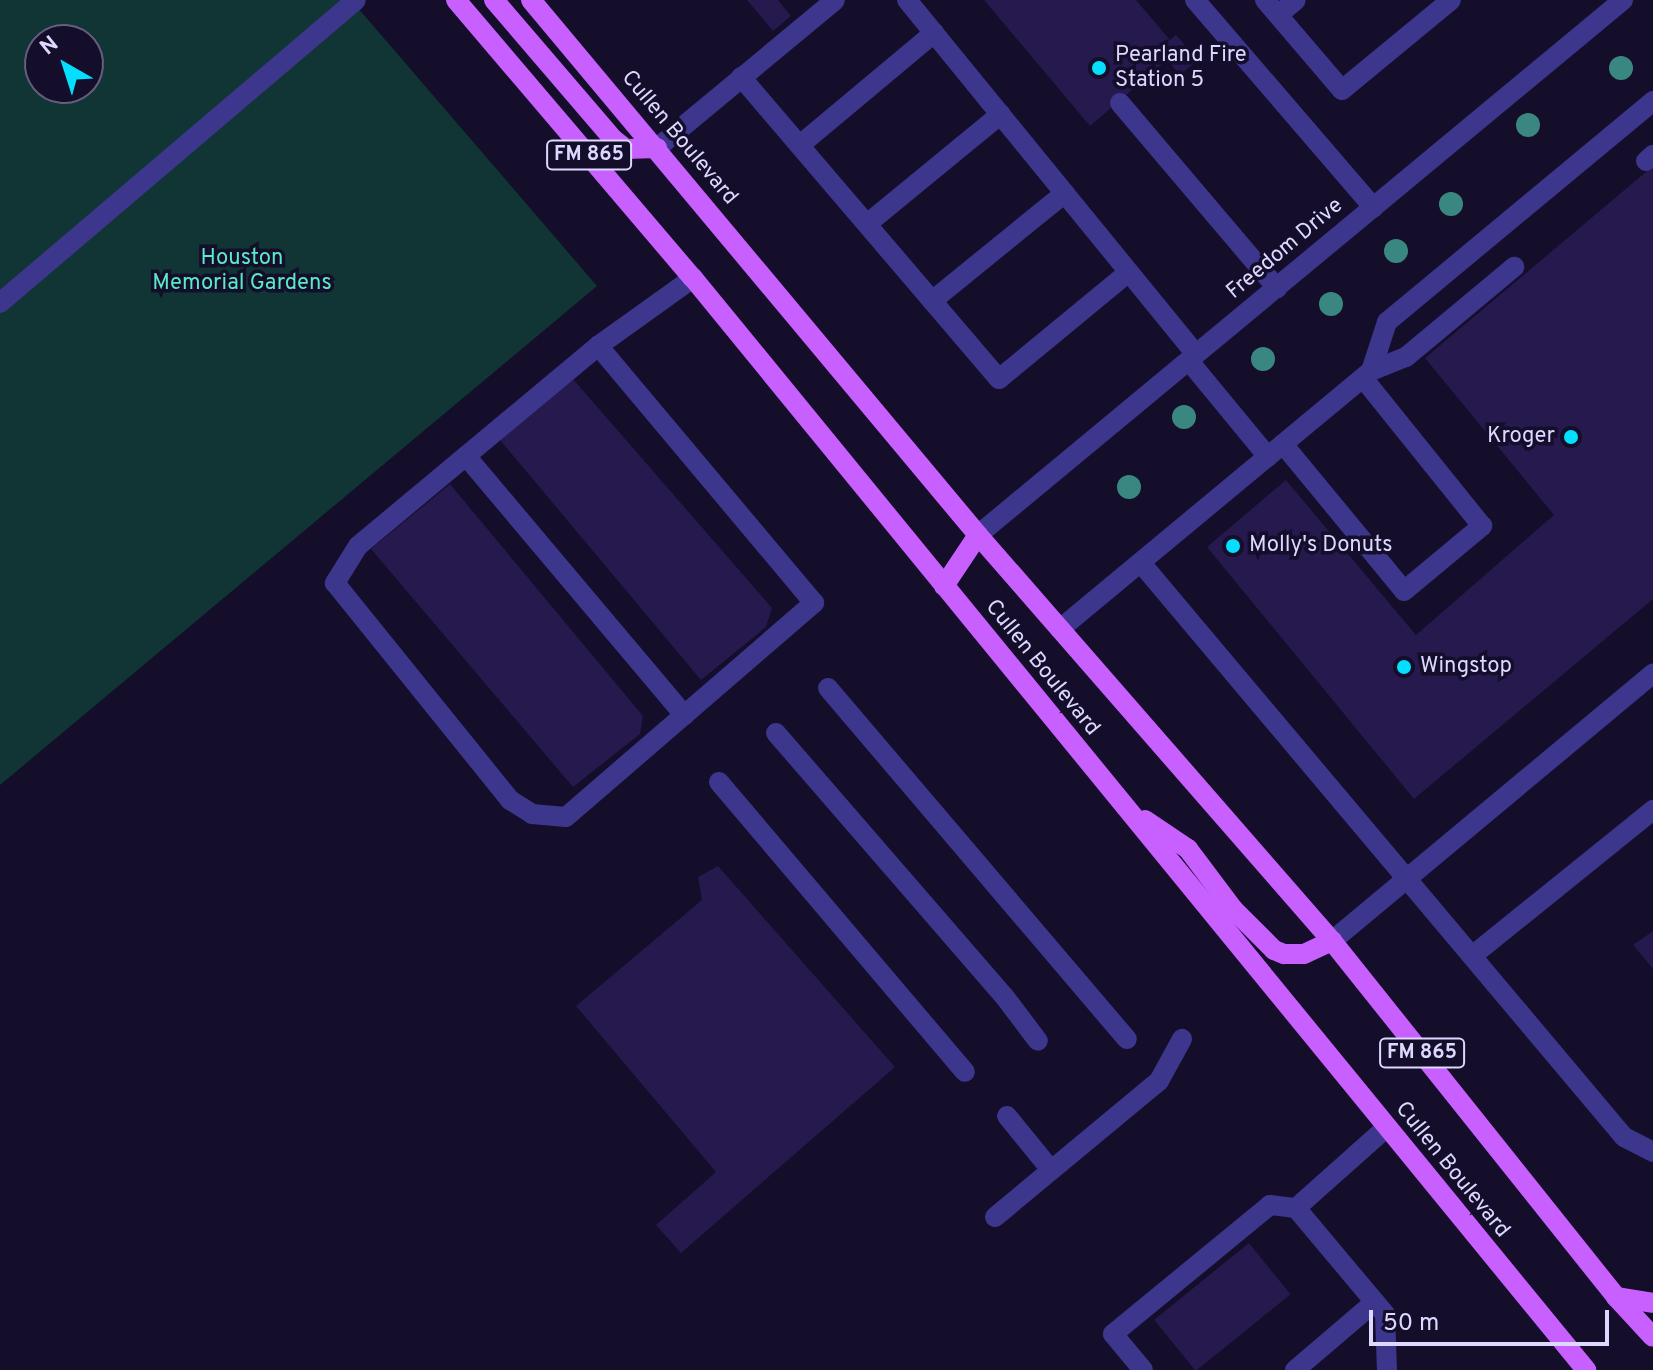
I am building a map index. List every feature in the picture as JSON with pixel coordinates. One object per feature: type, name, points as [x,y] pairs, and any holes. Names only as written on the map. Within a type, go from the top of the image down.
[{"type":"main road","name":"Cullen Boulevard","points":[[456,0],[693,278],[1586,1370]]},
{"type":"main road","points":[[494,0],[613,139],[626,149],[657,148]]},
{"type":"main road","name":"Cullen Boulevard","points":[[531,0],[978,535],[1332,941],[1616,1297],[1653,1337]]},
{"type":"main road","points":[[944,586],[978,535]]},
{"type":"main road","points":[[1125,806],[1188,849],[1233,909],[1274,950],[1304,954],[1332,941]]},
{"type":"main road","points":[[1616,1297],[1653,1303]]},
{"type":"main road","points":[[1560,1340],[1567,1370]]},
{"type":"street","points":[[0,303],[356,0]]},
{"type":"street","points":[[657,148],[835,0]]},
{"type":"street","points":[[907,0],[1129,272],[1192,358],[1404,591],[1482,526],[1367,374]]},
{"type":"street","points":[[1195,0],[1374,208]]},
{"type":"street","points":[[1296,0],[1272,8],[1342,90],[1451,0]]},
{"type":"street","name":"Freedom Drive","points":[[978,535],[1623,0]]},
{"type":"street","points":[[800,145],[934,33]]},
{"type":"street","points":[[741,77],[999,379],[1129,272]]},
{"type":"street","points":[[1367,374],[1387,322],[1653,101]]},
{"type":"street","points":[[1120,103],[1277,288]]},
{"type":"street","points":[[867,224],[1001,114]]},
{"type":"street","points":[[932,301],[1065,193]]},
{"type":"street","points":[[1060,629],[1367,374],[1406,357],[1514,267]]},
{"type":"street","points":[[598,346],[814,603],[566,817],[532,814],[510,800],[335,583],[358,546],[598,346],[693,278]]},
{"type":"street","points":[[466,456],[684,715]]},
{"type":"street","points":[[1141,563],[1624,1137],[1653,1152]]},
{"type":"street","points":[[1332,941],[1652,675]]},
{"type":"street","points":[[828,688],[1127,1039]]},
{"type":"street","points":[[776,733],[1004,996],[1038,1041]]},
{"type":"street","points":[[719,782],[965,1072]]},
{"type":"street","points":[[1472,956],[1653,810]]},
{"type":"street","points":[[995,1217],[1159,1081],[1182,1039]]},
{"type":"street","points":[[1007,1116],[1051,1170]]},
{"type":"street","points":[[1296,1208],[1387,1127]]},
{"type":"street","points":[[1143,1370],[1113,1334],[1270,1205],[1296,1208],[1385,1314],[1387,1370]]},
{"type":"street","points":[[1295,1370],[1375,1302]]},
{"type":"green space","name":"Houston Memorial Gardens","points":[[0,0],[351,0],[597,286],[0,785]]},
{"type":"building","points":[[747,0],[778,0],[791,16],[773,31]]},
{"type":"building","name":"Pearland Fire Station 5","points":[[984,0],[1136,0],[1170,40],[1176,35],[1198,60],[1180,75],[1167,60],[1090,126]]},
{"type":"building","points":[[1653,166],[1653,599],[1414,799],[1207,547],[1286,480],[1416,635],[1554,515],[1425,358]]},
{"type":"building","points":[[573,379],[772,608],[766,627],[701,680],[500,440]]},
{"type":"building","points":[[450,484],[643,716],[640,734],[573,787],[371,549]]},
{"type":"building","points":[[718,866],[895,1067],[681,1253],[656,1225],[716,1172],[576,1006],[702,900],[698,877]]},
{"type":"building","points":[[1653,931],[1653,969],[1633,945]]},
{"type":"building","points":[[1249,1243],[1291,1294],[1197,1370],[1154,1320]]},
{"type":"place","name":"Pearland Fire Station 5","points":[[1099,68]]},
{"type":"place","name":"Kroger","points":[[1571,437]]},
{"type":"place","name":"Molly's Donuts","points":[[1233,546]]},
{"type":"place","name":"Wingstop","points":[[1404,667]]}]
